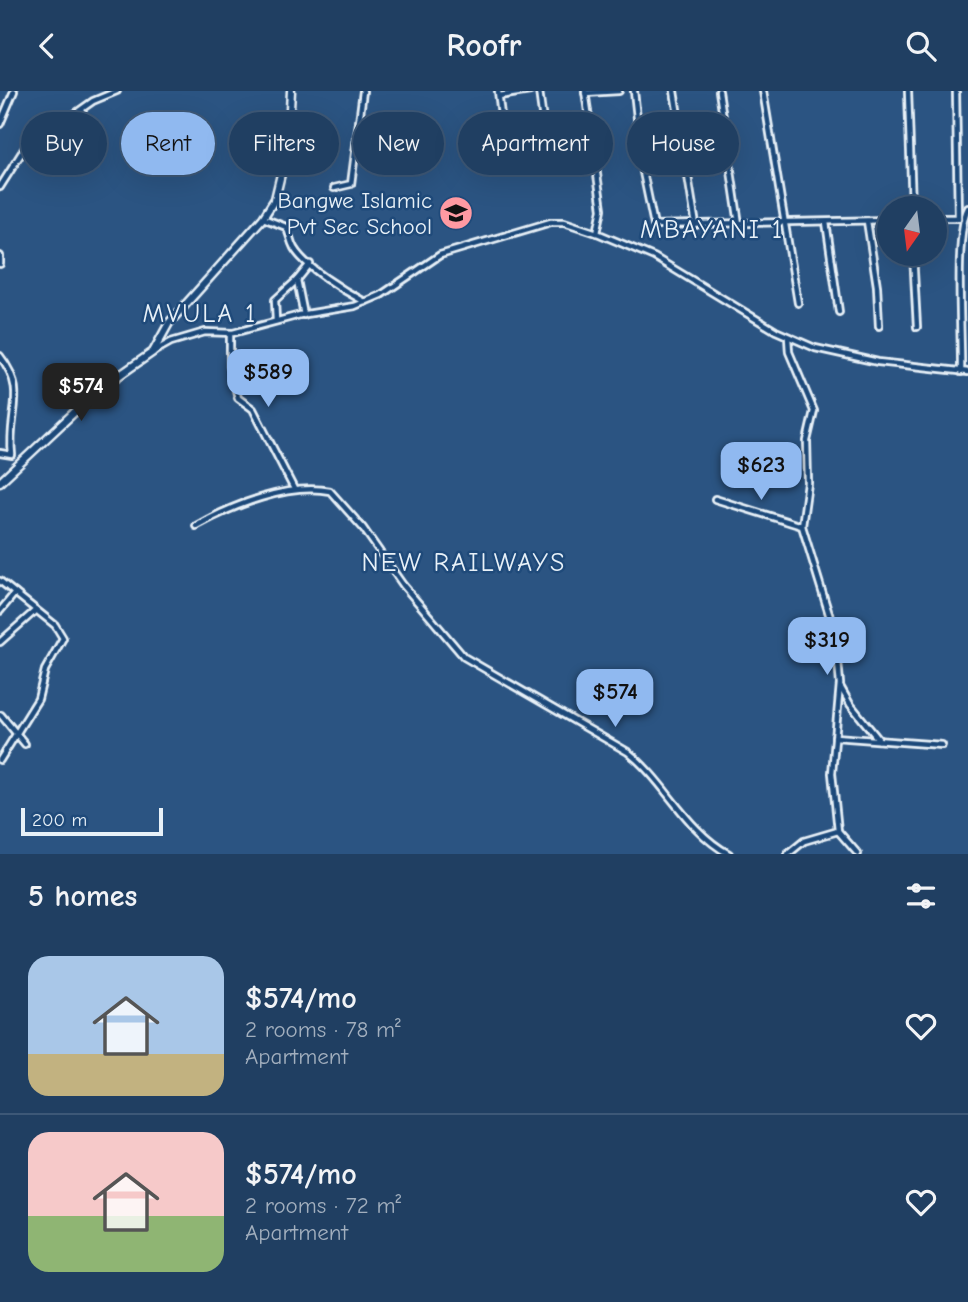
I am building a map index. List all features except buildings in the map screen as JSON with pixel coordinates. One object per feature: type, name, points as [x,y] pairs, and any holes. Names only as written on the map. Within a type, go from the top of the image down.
[{"type":"street","points":[[0,124],[14,91]]},
{"type":"street","points":[[0,187],[31,138],[59,125],[93,101],[117,91]]},
{"type":"street","points":[[153,352],[169,323],[263,218],[275,199],[289,145],[291,91]]},
{"type":"street","points":[[334,188],[351,184],[363,91]]},
{"type":"street","points":[[500,112],[498,93],[530,91]]},
{"type":"street","points":[[539,91],[542,112]]},
{"type":"street","points":[[588,112],[585,92],[619,91]]},
{"type":"street","points":[[634,91],[652,222],[661,227],[877,221]]},
{"type":"street","points":[[674,91],[696,225]]},
{"type":"street","points":[[719,91],[739,224]]},
{"type":"street","points":[[763,91],[798,303]]},
{"type":"street","points":[[908,91],[912,196]]},
{"type":"street","points":[[956,91],[961,372]]},
{"type":"street","points":[[597,175],[602,209],[597,233]]},
{"type":"street","points":[[960,219],[968,208]]},
{"type":"street","points":[[263,218],[286,227],[295,249],[310,264],[342,291],[365,302]]},
{"type":"street","points":[[947,218],[960,219]]},
{"type":"street","points":[[867,221],[877,286],[879,326]]},
{"type":"street","points":[[0,482],[97,391],[171,342],[205,332],[230,334],[365,302],[440,255],[529,227],[564,222],[658,259],[688,280],[788,337],[845,356],[968,372]]},
{"type":"street","points":[[826,222],[839,312]]},
{"type":"street","points":[[0,256],[0,264]]},
{"type":"street","points":[[275,322],[278,317],[275,300],[298,280],[310,264]]},
{"type":"street","points":[[914,266],[917,327]]},
{"type":"street","points":[[298,280],[304,315]]},
{"type":"street","points":[[230,334],[230,366],[238,398],[253,409],[294,489]]},
{"type":"street","points":[[788,337],[789,352],[814,411],[807,441],[808,483],[802,526],[834,626],[840,684],[832,773],[838,831],[858,854]]},
{"type":"street","points":[[0,356],[17,384],[11,431],[12,454],[20,463]]},
{"type":"street","points":[[0,453],[12,454]]},
{"type":"street","points":[[196,526],[219,513],[281,490],[323,489],[338,496],[402,585],[452,639],[464,657],[628,752],[643,764],[699,832],[729,854]]},
{"type":"street","points":[[715,499],[802,526]]},
{"type":"street","points":[[0,581],[62,632],[63,642],[45,670],[38,699],[0,760]]},
{"type":"street","points":[[0,611],[15,593]]},
{"type":"street","points":[[0,642],[36,610]]},
{"type":"street","points":[[840,684],[850,704],[880,740]]},
{"type":"street","points":[[1,715],[25,744]]},
{"type":"street","points":[[835,737],[942,745]]},
{"type":"street","points":[[788,854],[804,841],[838,831]]},
{"type":"place","name":"Bangwe Islamic Pvt Sec School","points":[[456,213]]},
{"type":"district","name":"MBAYANI 1","points":[[712,230]]},
{"type":"district","name":"MVULA 1","points":[[200,314]]},
{"type":"district","name":"NEW RAILWAYS","points":[[464,563]]}]
